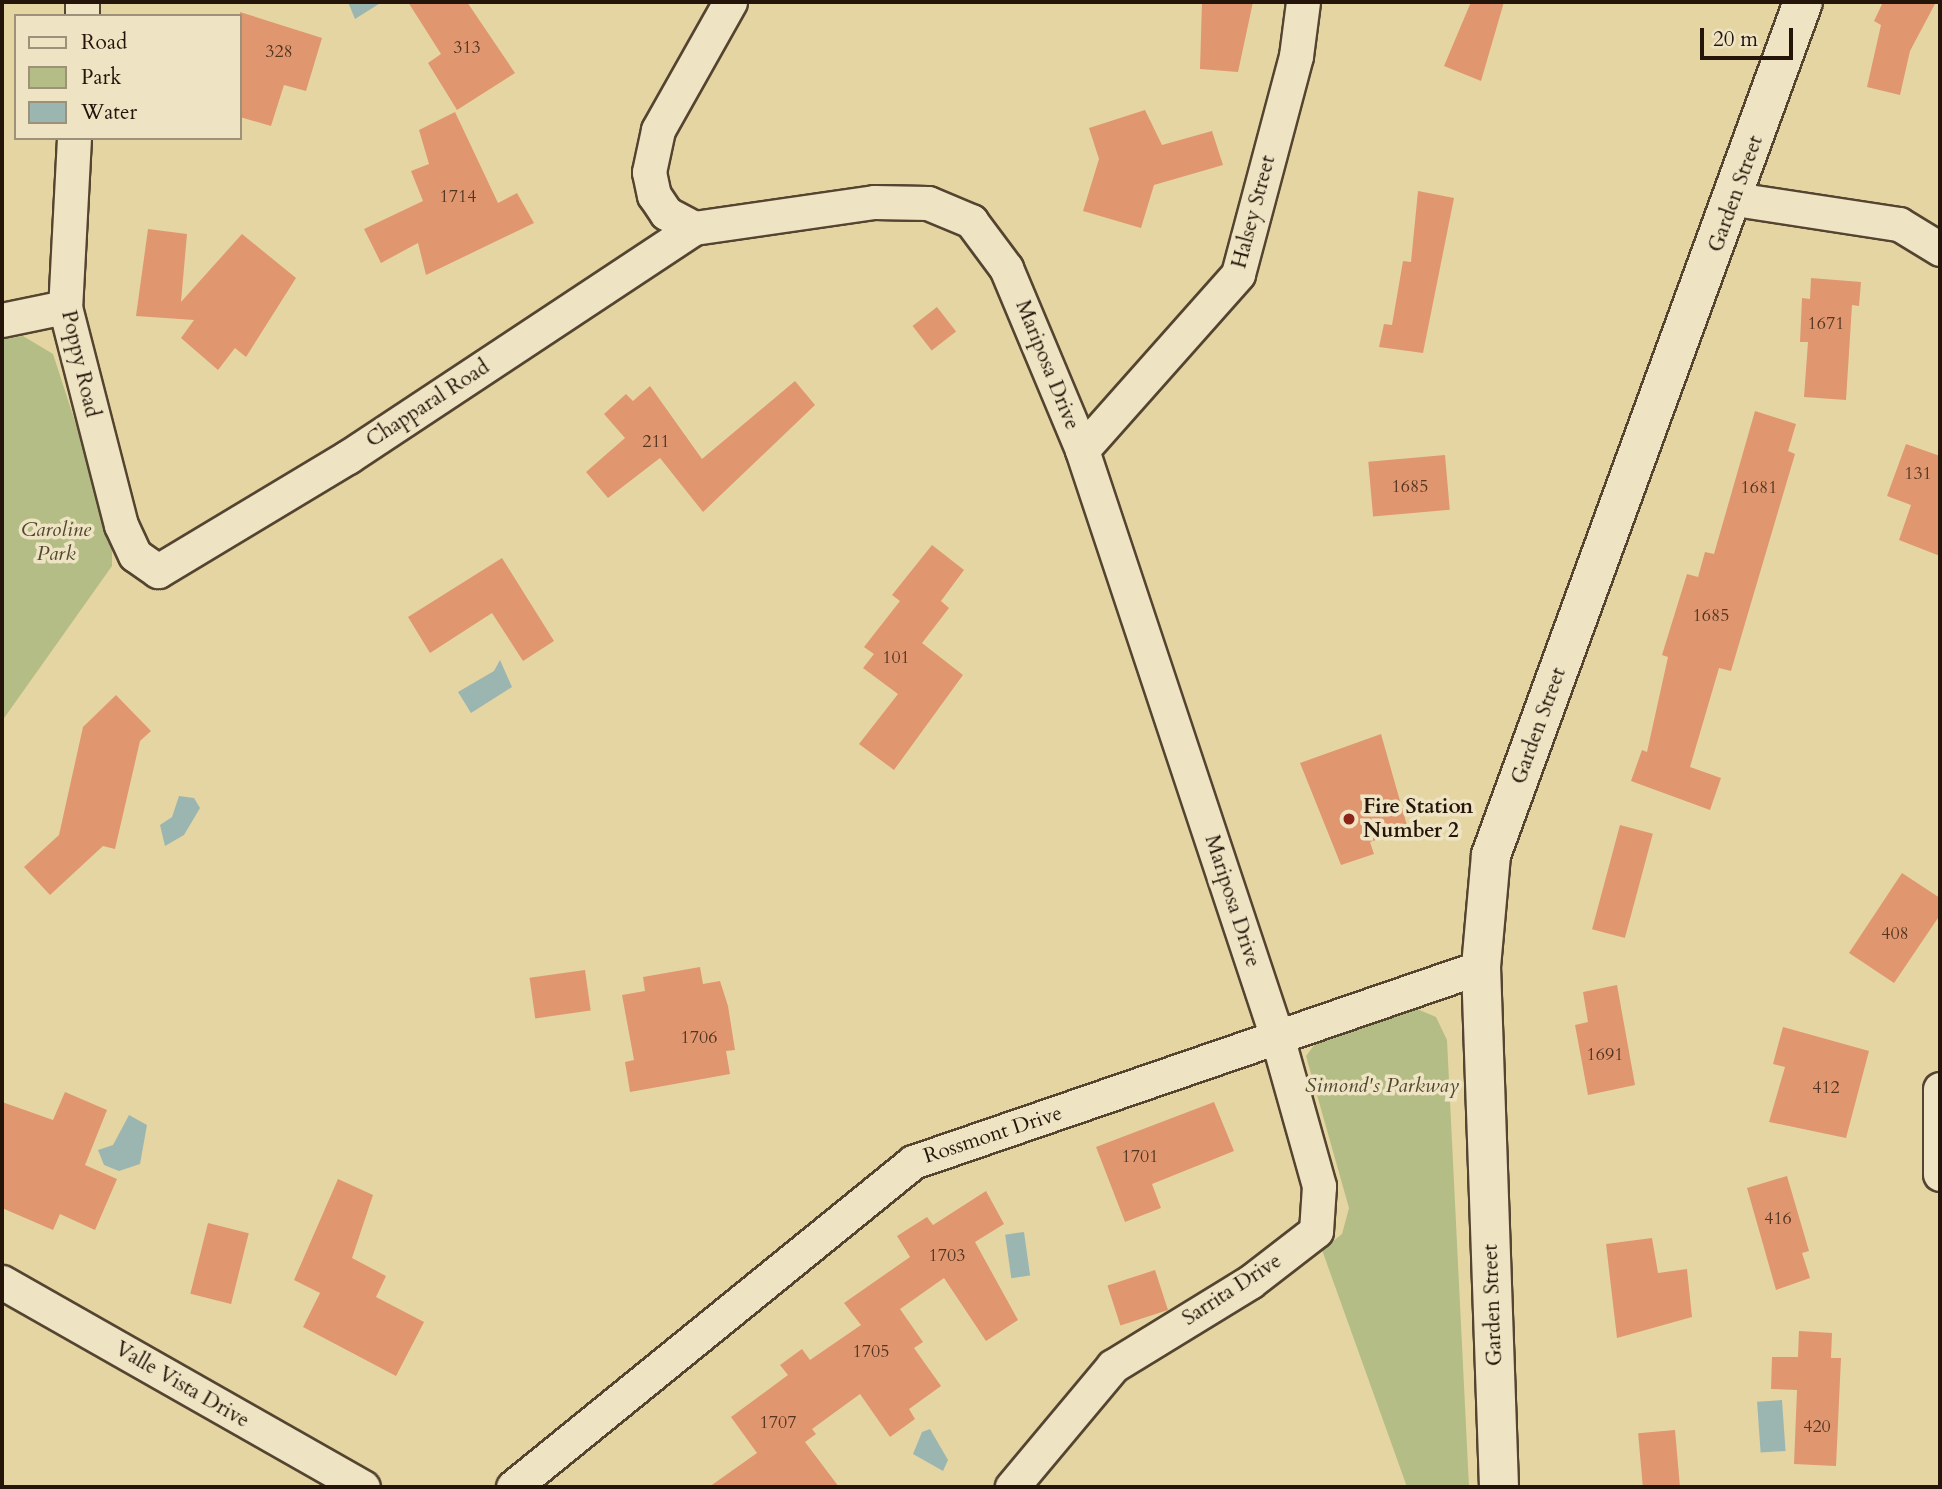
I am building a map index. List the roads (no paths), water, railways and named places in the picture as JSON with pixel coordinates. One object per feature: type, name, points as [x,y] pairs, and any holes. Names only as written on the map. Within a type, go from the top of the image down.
[{"type":"street","points":[[694,228],[666,213],[654,195],[652,149],[730,2]]},
{"type":"street","name":"Halsey Street","points":[[1082,450],[1238,274],[1296,55],[1303,2]]},
{"type":"street","name":"Garden Street","points":[[1499,1487],[1481,967],[1491,855],[1735,199],[1802,2]]},
{"type":"street","name":"Poppy Road","points":[[74,140],[65,307],[121,525],[135,555],[158,572]]},
{"type":"street","points":[[1735,199],[1899,224],[1940,249]]},
{"type":"street","name":"Mariposa Drive","points":[[694,228],[874,202],[928,203],[971,221],[1006,268],[1082,450],[1278,1041]]},
{"type":"street","name":"Chapparal Road","points":[[158,572],[348,457],[694,228]]},
{"type":"street","points":[[2,320],[65,307]]},
{"type":"street","name":"Rossmont Drive","points":[[513,1487],[913,1162],[1278,1041],[1481,967]]},
{"type":"street","name":"Sarrita Drive","points":[[1012,1487],[1113,1366],[1250,1282],[1315,1231],[1319,1186],[1278,1041]]},
{"type":"street","points":[[1940,1089],[1940,1174]]},
{"type":"street","name":"Valle Vista Drive","points":[[2,1282],[363,1487]]},
{"type":"water","points":[[348,2],[382,2],[355,19]]},
{"type":"water","points":[[500,660],[512,687],[471,713],[458,692],[494,671]]},
{"type":"water","points":[[179,796],[194,798],[200,808],[184,835],[165,846],[160,825],[172,817]]},
{"type":"water","points":[[129,1115],[147,1125],[140,1164],[119,1171],[104,1165],[98,1150],[113,1145]]},
{"type":"water","points":[[1024,1232],[1030,1276],[1011,1278],[1005,1235]]},
{"type":"water","points":[[1782,1400],[1786,1451],[1761,1453],[1757,1402]]},
{"type":"water","points":[[930,1429],[948,1460],[943,1471],[913,1454],[922,1432]]},
{"type":"place","name":"Fire Station Number 2","points":[[1349,819]]},
{"type":"park label","name":"Caroline Park","points":[[56,542]]},
{"type":"park label","name":"Simond's Parkway","points":[[1382,1086]]}]
